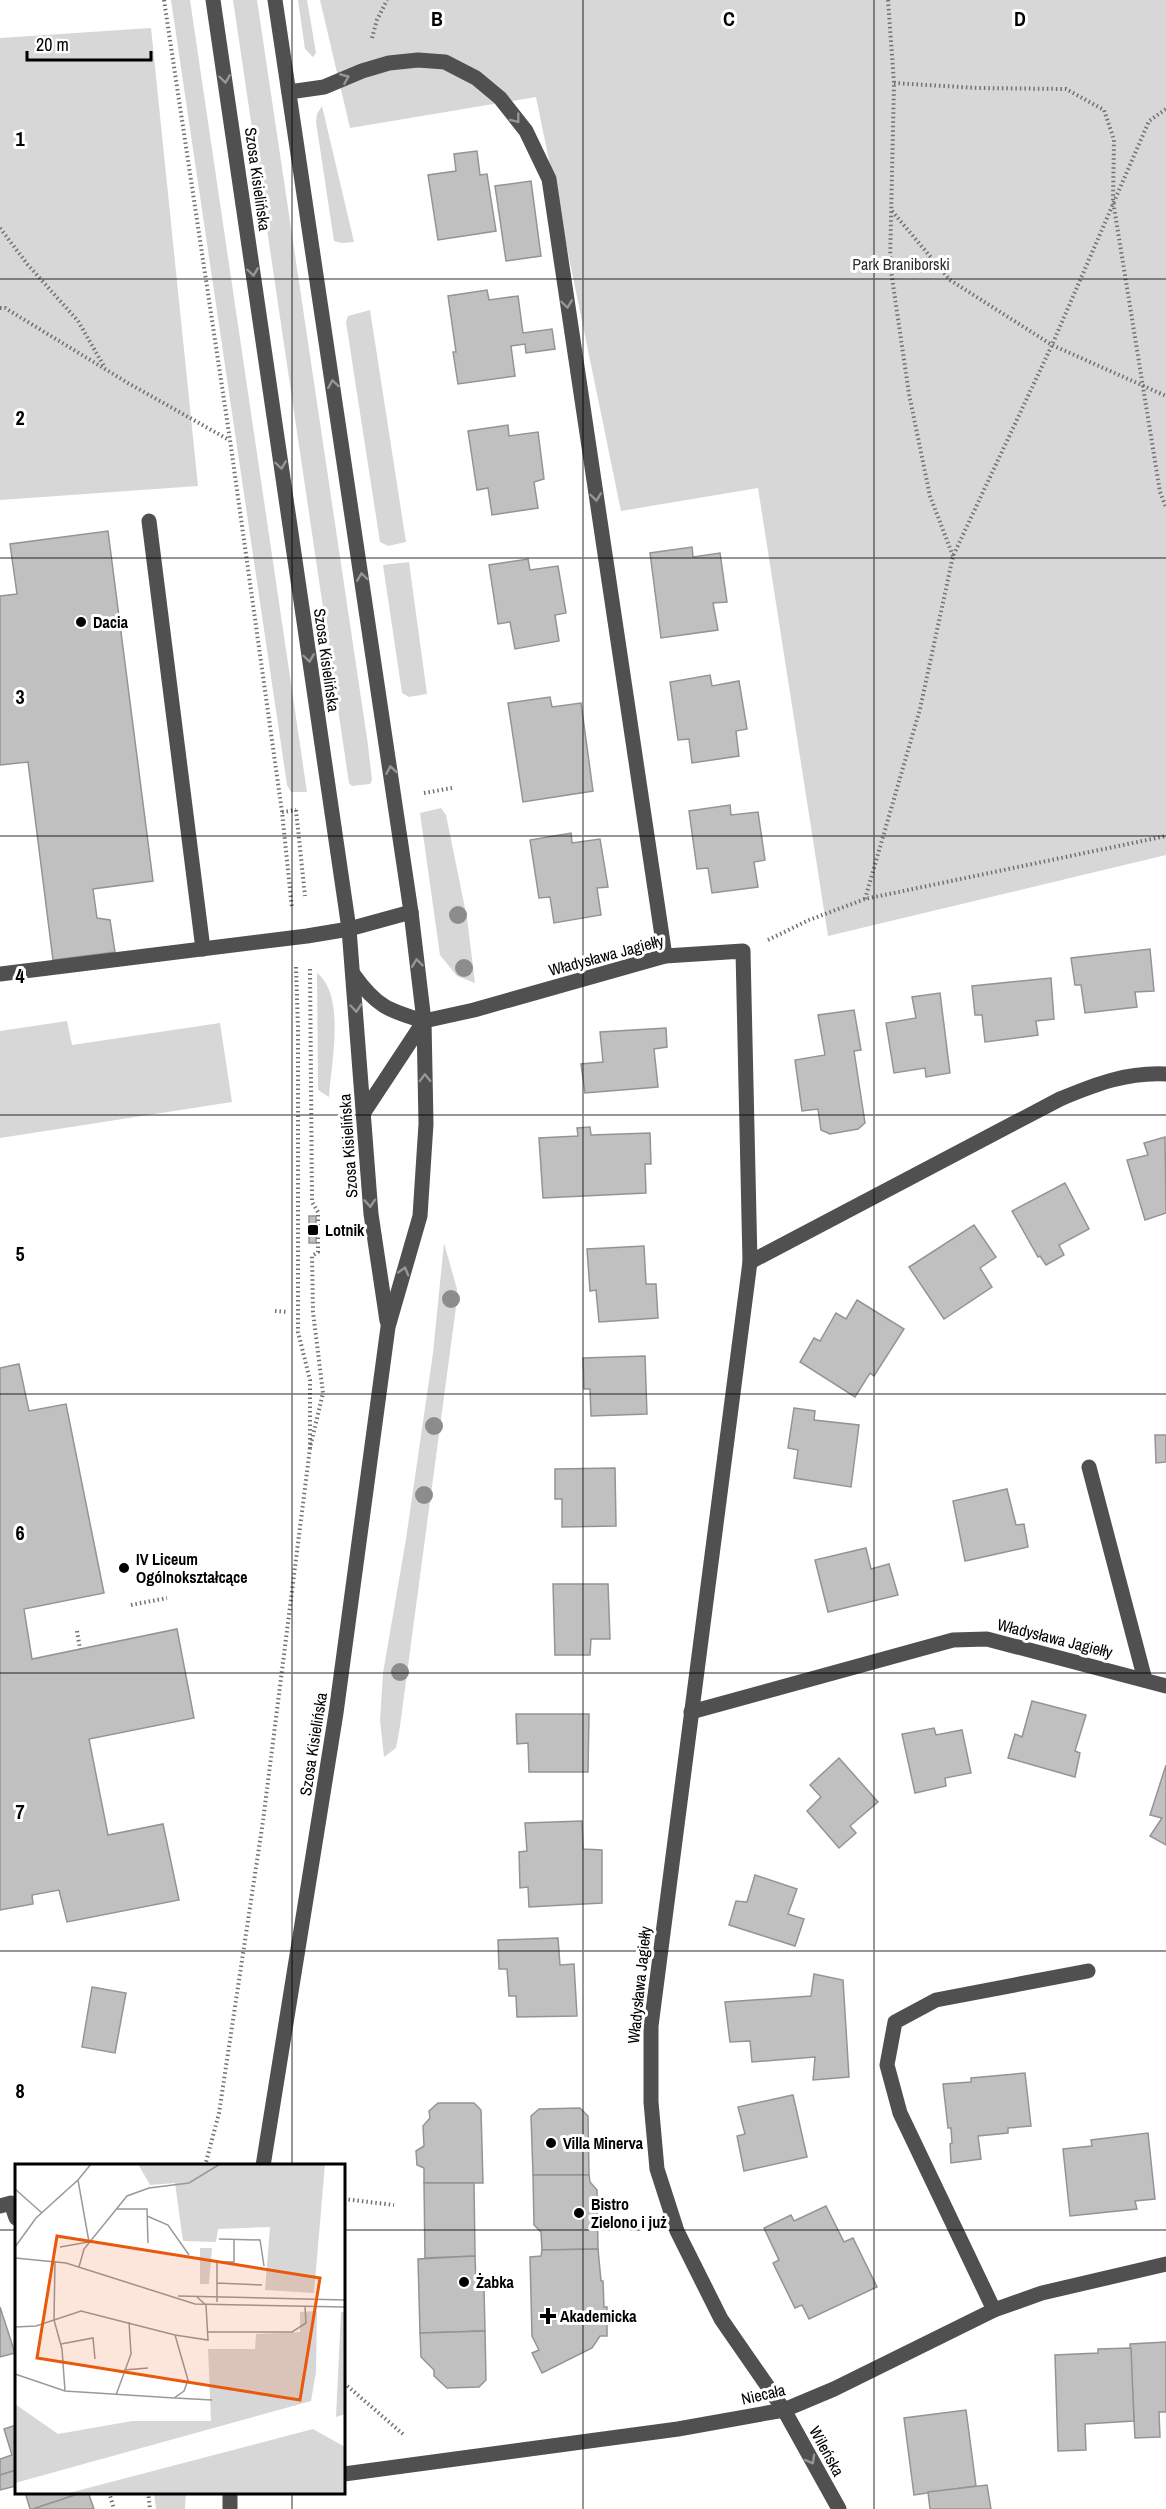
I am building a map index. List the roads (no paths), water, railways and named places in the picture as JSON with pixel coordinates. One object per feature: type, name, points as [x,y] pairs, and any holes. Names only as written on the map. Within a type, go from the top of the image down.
[{"type":"street","name":"Szosa Kisielińska","points":[[213,0],[349,929],[371,1214],[388,1327]]},
{"type":"street","name":"Szosa Kisielińska","points":[[263,2164],[336,1713],[388,1327],[420,1216],[426,1124],[424,1021],[411,912],[275,0]]},
{"type":"street","points":[[289,92],[324,87],[362,71],[390,63],[418,60],[446,62],[476,78],[500,98],[526,131],[549,179],[665,956]]},
{"type":"street","points":[[149,521],[203,950]]},
{"type":"street","points":[[0,974],[295,938],[349,929],[411,912]]},
{"type":"street","name":"Władysława Jagiełły","points":[[424,1021],[474,1010],[665,956],[742,951],[750,1262],[651,2026],[651,2102],[657,2169],[677,2231],[721,2319],[784,2410]]},
{"type":"street","points":[[353,974],[369,997],[397,1013],[424,1021],[364,1112]]},
{"type":"street","points":[[750,1262],[1060,1100],[1103,1081],[1166,1074]]},
{"type":"street","points":[[1089,1467],[1145,1680]]},
{"type":"street","name":"Władysława Jagiełły","points":[[691,1712],[952,1640],[987,1639],[1166,1686]]},
{"type":"street","points":[[994,2310],[900,2113],[887,2065],[895,2022],[936,2000],[1088,1971]]},
{"type":"street","points":[[7,2203],[15,2216]]},
{"type":"street","name":"Niecała","points":[[345,2474],[678,2429],[784,2410],[834,2389],[994,2310],[1042,2293],[1166,2264]]},
{"type":"street","name":"Wileńska","points":[[784,2410],[839,2509]]},
{"type":"place","name":"Dacia","points":[[81,622]]},
{"type":"place","name":"Lotnik","points":[[313,1230]]},
{"type":"place","name":"IV Liceum Ogólnokształcące","points":[[124,1568]]},
{"type":"place","name":"Villa Minerva","points":[[551,2143]]},
{"type":"place","name":"Bistro Zielono i już","points":[[579,2213]]},
{"type":"place","name":"Żabka","points":[[464,2282]]},
{"type":"place","name":"Akademicka","points":[[548,2316]]},
{"type":"park label","name":"Park Braniborski","points":[[901,264]]}]
